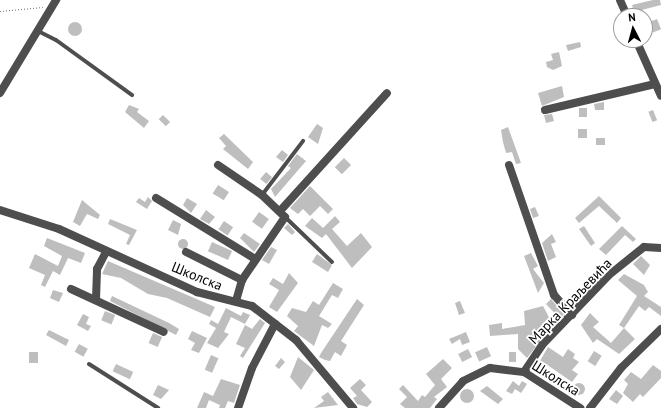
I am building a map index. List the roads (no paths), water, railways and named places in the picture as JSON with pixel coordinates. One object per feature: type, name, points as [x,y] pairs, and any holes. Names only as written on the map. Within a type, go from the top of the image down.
[{"type":"street","points":[[0,93],[54,4]]},
{"type":"street","points":[[639,48],[661,96]]},
{"type":"street","points":[[544,110],[655,84]]},
{"type":"street","points":[[236,301],[242,280],[282,214],[387,93]]},
{"type":"street","points":[[218,165],[262,195],[282,214]]},
{"type":"street","points":[[509,165],[554,295],[572,316]]},
{"type":"street","points":[[156,198],[255,259]]},
{"type":"street","name":"Школска","points":[[0,210],[59,228],[106,252],[212,298],[236,301],[252,306],[296,340],[353,408]]},
{"type":"street","name":"Марка Краљевића","points":[[524,372],[542,346],[572,316],[609,275],[644,247],[661,248]]},
{"type":"street","points":[[96,299],[97,269],[106,252]]},
{"type":"street","points":[[186,252],[242,280]]},
{"type":"street","points":[[71,289],[96,299],[164,332]]},
{"type":"street","points":[[238,408],[252,368],[275,324]]},
{"type":"street","points":[[590,408],[621,368],[659,334]]},
{"type":"street","name":"Школска","points":[[439,408],[476,373],[490,368],[524,372],[580,408]]},
{"type":"lane","points":[[37,31],[56,40],[132,95]]},
{"type":"lane","points":[[262,195],[303,141]]},
{"type":"lane","points":[[282,214],[332,262]]},
{"type":"lane","points":[[89,364],[158,408]]}]
